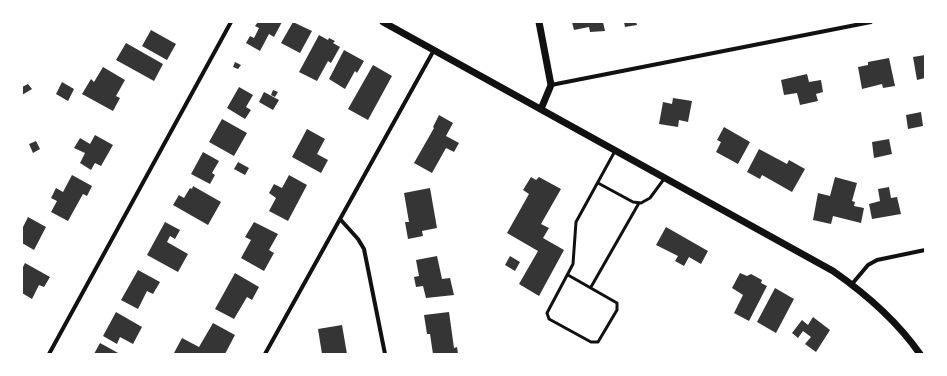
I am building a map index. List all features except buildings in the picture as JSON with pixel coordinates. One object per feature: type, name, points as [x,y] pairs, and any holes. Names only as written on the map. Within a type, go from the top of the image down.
[{"type":"street","points":[[49,354],[231,22]]},
{"type":"street","points":[[383,22],[816,261],[852,284],[887,316],[920,354]]},
{"type":"street","points":[[539,22],[550,85],[549,94],[541,109]]},
{"type":"street","points":[[550,85],[871,22]]},
{"type":"street","points":[[265,354],[434,50]]},
{"type":"street","points":[[340,219],[358,239],[364,249],[385,354]]},
{"type":"street","points":[[852,284],[868,265],[877,260],[925,250]]},
{"type":"lane","points":[[568,275],[616,301],[618,306],[601,340],[595,343],[551,319],[547,315],[548,310],[574,262],[576,224],[616,150]]},
{"type":"lane","points":[[591,287],[639,203],[648,200],[665,177]]},
{"type":"lane","points":[[598,183],[639,203]]}]
